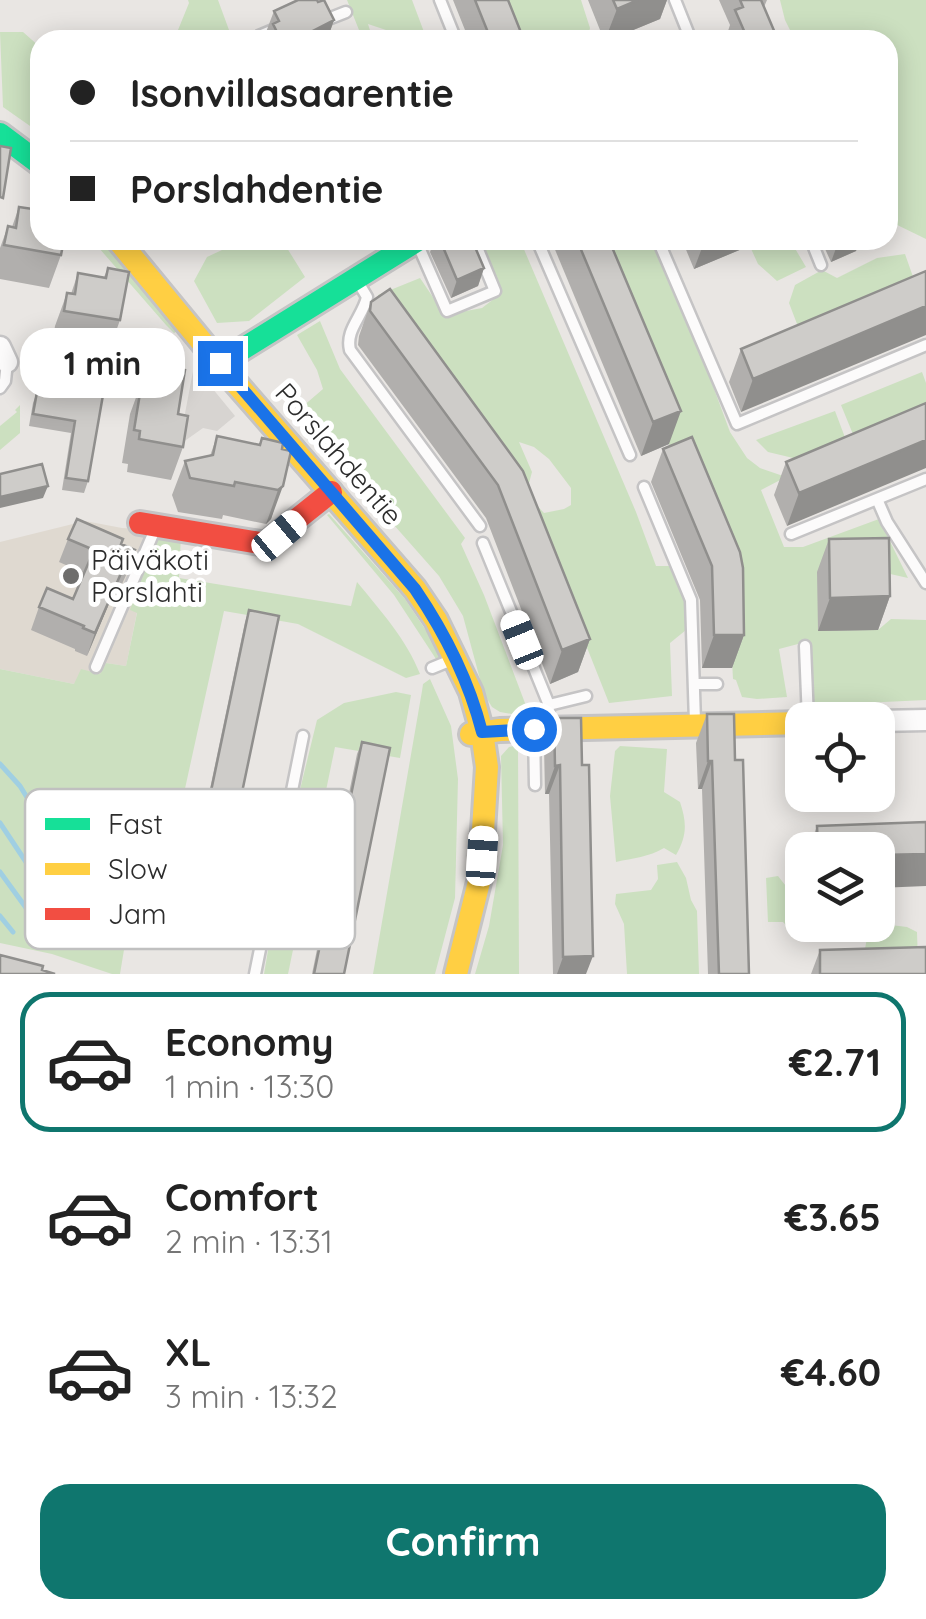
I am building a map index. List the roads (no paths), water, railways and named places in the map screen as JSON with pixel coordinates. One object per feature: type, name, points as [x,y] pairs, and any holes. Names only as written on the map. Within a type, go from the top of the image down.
[{"type":"street","points":[[0,134],[30,156]]},
{"type":"street","name":"Porslahdentie","points":[[126,250],[415,589],[436,620],[471,692],[487,768],[484,836],[480,878],[456,974]]},
{"type":"street","points":[[220,363],[401,250]]},
{"type":"street","points":[[148,524],[240,546],[272,542],[331,492]]},
{"type":"street","points":[[895,721],[926,720]]},
{"type":"street","points":[[477,733],[785,722]]},
{"type":"lane","points":[[440,0],[452,30]]},
{"type":"lane","points":[[675,0],[687,30]]},
{"type":"lane","points":[[309,13],[322,22],[346,12]]},
{"type":"lane","points":[[272,30],[294,20]]},
{"type":"lane","points":[[421,250],[446,311],[495,291],[478,250]]},
{"type":"lane","points":[[541,250],[630,455]]},
{"type":"lane","points":[[662,250],[737,424],[926,345]]},
{"type":"lane","points":[[815,250],[822,265]]},
{"type":"lane","points":[[356,278],[368,297],[351,330],[350,350],[480,526]]},
{"type":"lane","points":[[0,388],[5,381],[3,354]]},
{"type":"lane","points":[[791,534],[926,479]]},
{"type":"lane","points":[[644,487],[691,600],[695,725]]},
{"type":"lane","points":[[877,499],[926,583]]},
{"type":"lane","points":[[96,667],[148,524]]},
{"type":"lane","points":[[483,543],[549,705],[541,729],[535,786]]},
{"type":"lane","points":[[805,646],[805,702]]},
{"type":"lane","points":[[432,668],[457,666]]},
{"type":"lane","points":[[694,684],[717,684]]},
{"type":"lane","points":[[549,705],[586,696]]},
{"type":"lane","points":[[293,789],[303,736]]},
{"type":"lane","points":[[256,974],[261,949]]},
{"type":"waterway","points":[[0,764],[25,794]]},
{"type":"waterway","points":[[0,823],[25,860]]},
{"type":"waterway","points":[[0,872],[25,906]]},
{"type":"waterway","points":[[0,916],[13,932]]},
{"type":"place","name":"Päiväkoti Porslahti","points":[[71,576]]}]
